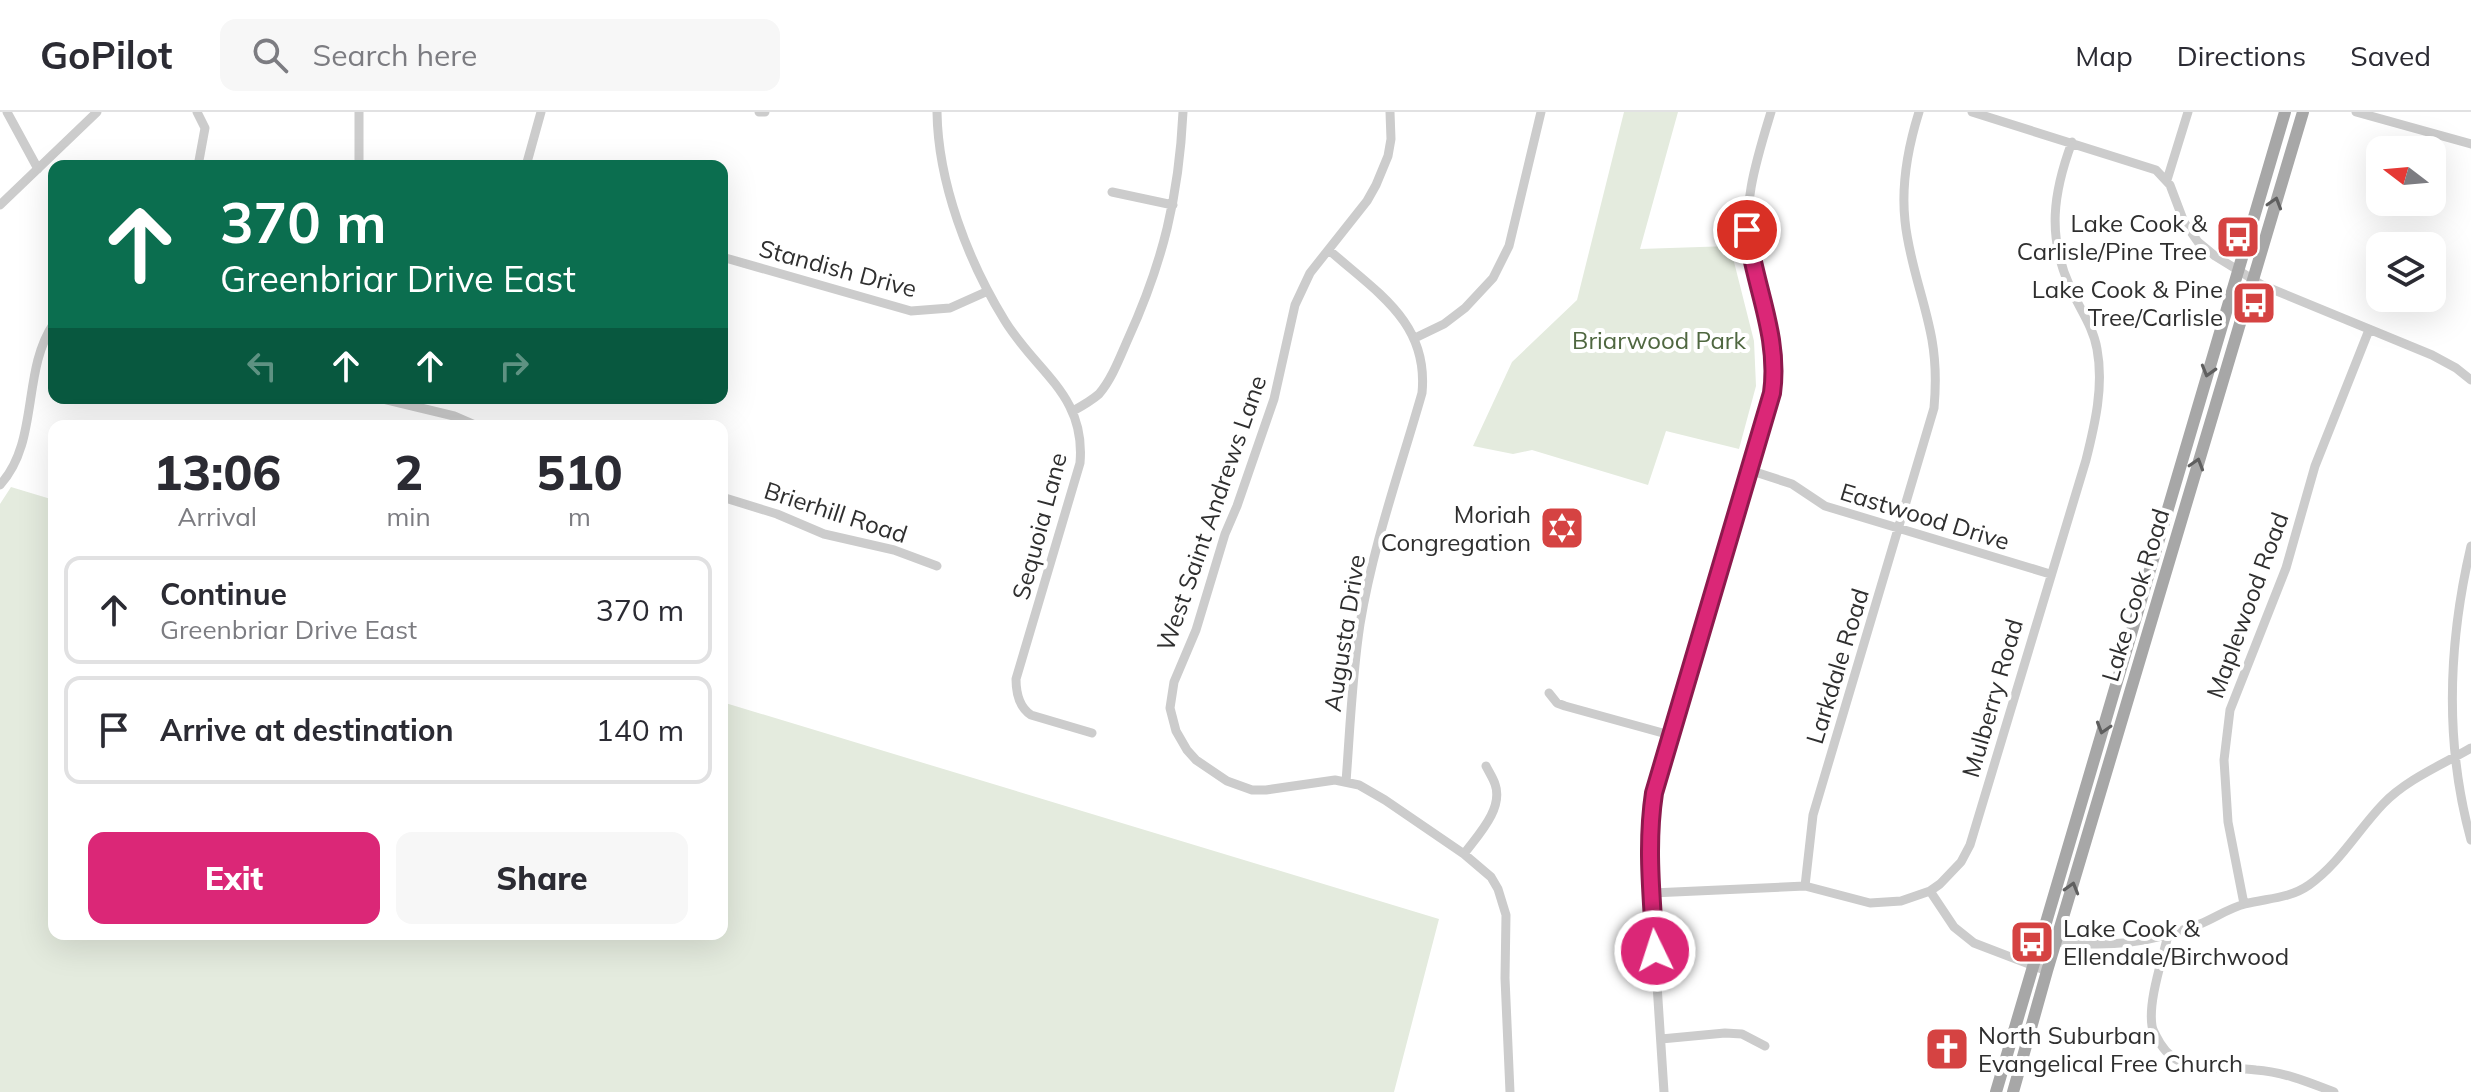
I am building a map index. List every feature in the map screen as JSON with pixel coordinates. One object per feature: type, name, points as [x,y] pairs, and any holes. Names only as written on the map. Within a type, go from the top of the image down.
[{"type":"main road","name":"Lake Cook Road","points":[[1996,1092],[2285,112]]},
{"type":"main road","name":"Lake Cook Road","points":[[2013,1092],[2303,112]]},
{"type":"street","points":[[7,112],[38,169]]},
{"type":"street","points":[[0,205],[97,112]]},
{"type":"street","points":[[197,112],[205,128],[199,160]]},
{"type":"street","points":[[359,112],[359,160]]},
{"type":"street","points":[[528,160],[541,112]]},
{"type":"street","name":"Sequoia Lane","points":[[937,112],[944,165],[967,246],[988,291],[1021,344],[1067,399],[1080,431],[1080,463],[1016,679],[1018,698],[1025,712],[1031,715],[1092,733]]},
{"type":"street","points":[[1073,411],[1099,394],[1119,361],[1152,282],[1173,205],[1183,112]]},
{"type":"street","name":"West Saint Andrews Lane","points":[[1346,782],[1335,780],[1252,790],[1227,781],[1196,760],[1176,731],[1170,708],[1174,682],[1196,630],[1225,534],[1274,399],[1299,297],[1310,273],[1367,201],[1376,185],[1388,156],[1390,112]]},
{"type":"street","points":[[1329,250],[1391,303],[1415,338],[1444,324],[1465,308],[1493,278],[1509,246],[1541,112]]},
{"type":"street","points":[[1664,1092],[1649,861],[1650,822],[1654,793],[1670,735],[1772,393],[1775,372],[1773,344],[1751,261],[1747,230],[1748,196],[1771,112]]},
{"type":"street","name":"Larkdale Road","points":[[1805,886],[1813,815],[1934,408],[1932,341],[1909,249],[1905,219],[1907,154],[1919,112]]},
{"type":"street","points":[[1972,112],[2156,170],[2167,180],[2184,222],[2198,242],[2215,256],[2262,285],[2432,355],[2471,380]]},
{"type":"street","points":[[2167,180],[2188,112]]},
{"type":"street","points":[[2356,112],[2471,144]]},
{"type":"street","name":"Mulberry Road","points":[[1930,891],[1950,875],[1970,845],[2092,436],[2100,377],[2097,349],[2092,329],[2067,280],[2054,220],[2055,196],[2072,142]]},
{"type":"street","points":[[1112,192],[1173,205]]},
{"type":"street","name":"Standish Drive","points":[[728,259],[911,311],[950,308],[988,291]]},
{"type":"street","name":"Maplewood Road","points":[[2244,904],[2228,822],[2224,760],[2230,710],[2286,568],[2315,466],[2369,330]]},
{"type":"street","points":[[0,485],[9,474],[22,445],[39,351],[48,331]]},
{"type":"street","name":"Augusta Drive","points":[[1346,782],[1353,673],[1361,621],[1377,544],[1422,393],[1423,364],[1415,338]]},
{"type":"street","points":[[404,404],[463,420]]},
{"type":"street","name":"Eastwood Drive","points":[[1749,470],[1792,484],[1825,506],[2050,574]]},
{"type":"street","name":"Brierhill Road","points":[[728,499],[842,540],[894,550],[937,566]]},
{"type":"street","points":[[2471,546],[2456,619],[2451,706],[2454,758],[2471,840]]},
{"type":"street","points":[[1549,693],[1557,703],[1565,706],[1670,735]]},
{"type":"street","points":[[2056,942],[2099,946],[2127,944],[2168,935],[2244,904],[2275,900],[2308,886],[2337,859],[2385,801],[2434,767],[2471,748]]},
{"type":"street","points":[[1464,854],[1488,821],[1497,795],[1496,784],[1486,766]]},
{"type":"street","points":[[1346,782],[1359,785],[1385,800],[1464,854],[1491,877],[1498,889],[1506,915],[1505,978],[1510,1092]]},
{"type":"street","points":[[1652,893],[1805,886],[1870,903],[1901,901],[1930,891],[1954,927],[1974,943],[2047,971]]},
{"type":"street","points":[[2168,935],[2151,1011],[2152,1029],[2164,1050],[2185,1064],[2204,1069],[2257,1070],[2298,1077],[2334,1092]]},
{"type":"street","points":[[1661,1039],[1742,1034],[1765,1046]]},
{"type":"green space","name":"Briarwood Park","points":[[1624,112],[1678,112],[1640,249],[1730,246],[1754,341],[1756,386],[1739,449],[1666,431],[1648,485],[1532,450],[1513,454],[1473,446],[1512,362],[1577,300]]},
{"type":"green space","points":[[11,487],[48,498],[48,940],[728,940],[728,704],[1439,919],[1394,1092],[0,1092],[0,504]]},
{"type":"place","name":"Lake Cook & Carlisle/Pine Tree","points":[[2238,237]]},
{"type":"place","name":"Lake Cook & Pine Tree/Carlisle","points":[[2254,303]]},
{"type":"place","name":"Moriah Congregation","points":[[1562,528]]},
{"type":"place","name":"Lake Cook & Ellendale/Birchwood","points":[[2032,942]]},
{"type":"place","name":"North Suburban Evangelical Free Church","points":[[1947,1049]]},
{"type":"route","points":[[1655,951],[1649,861],[1654,793],[1772,393],[1775,372],[1768,318],[1751,261],[1747,230]]}]
